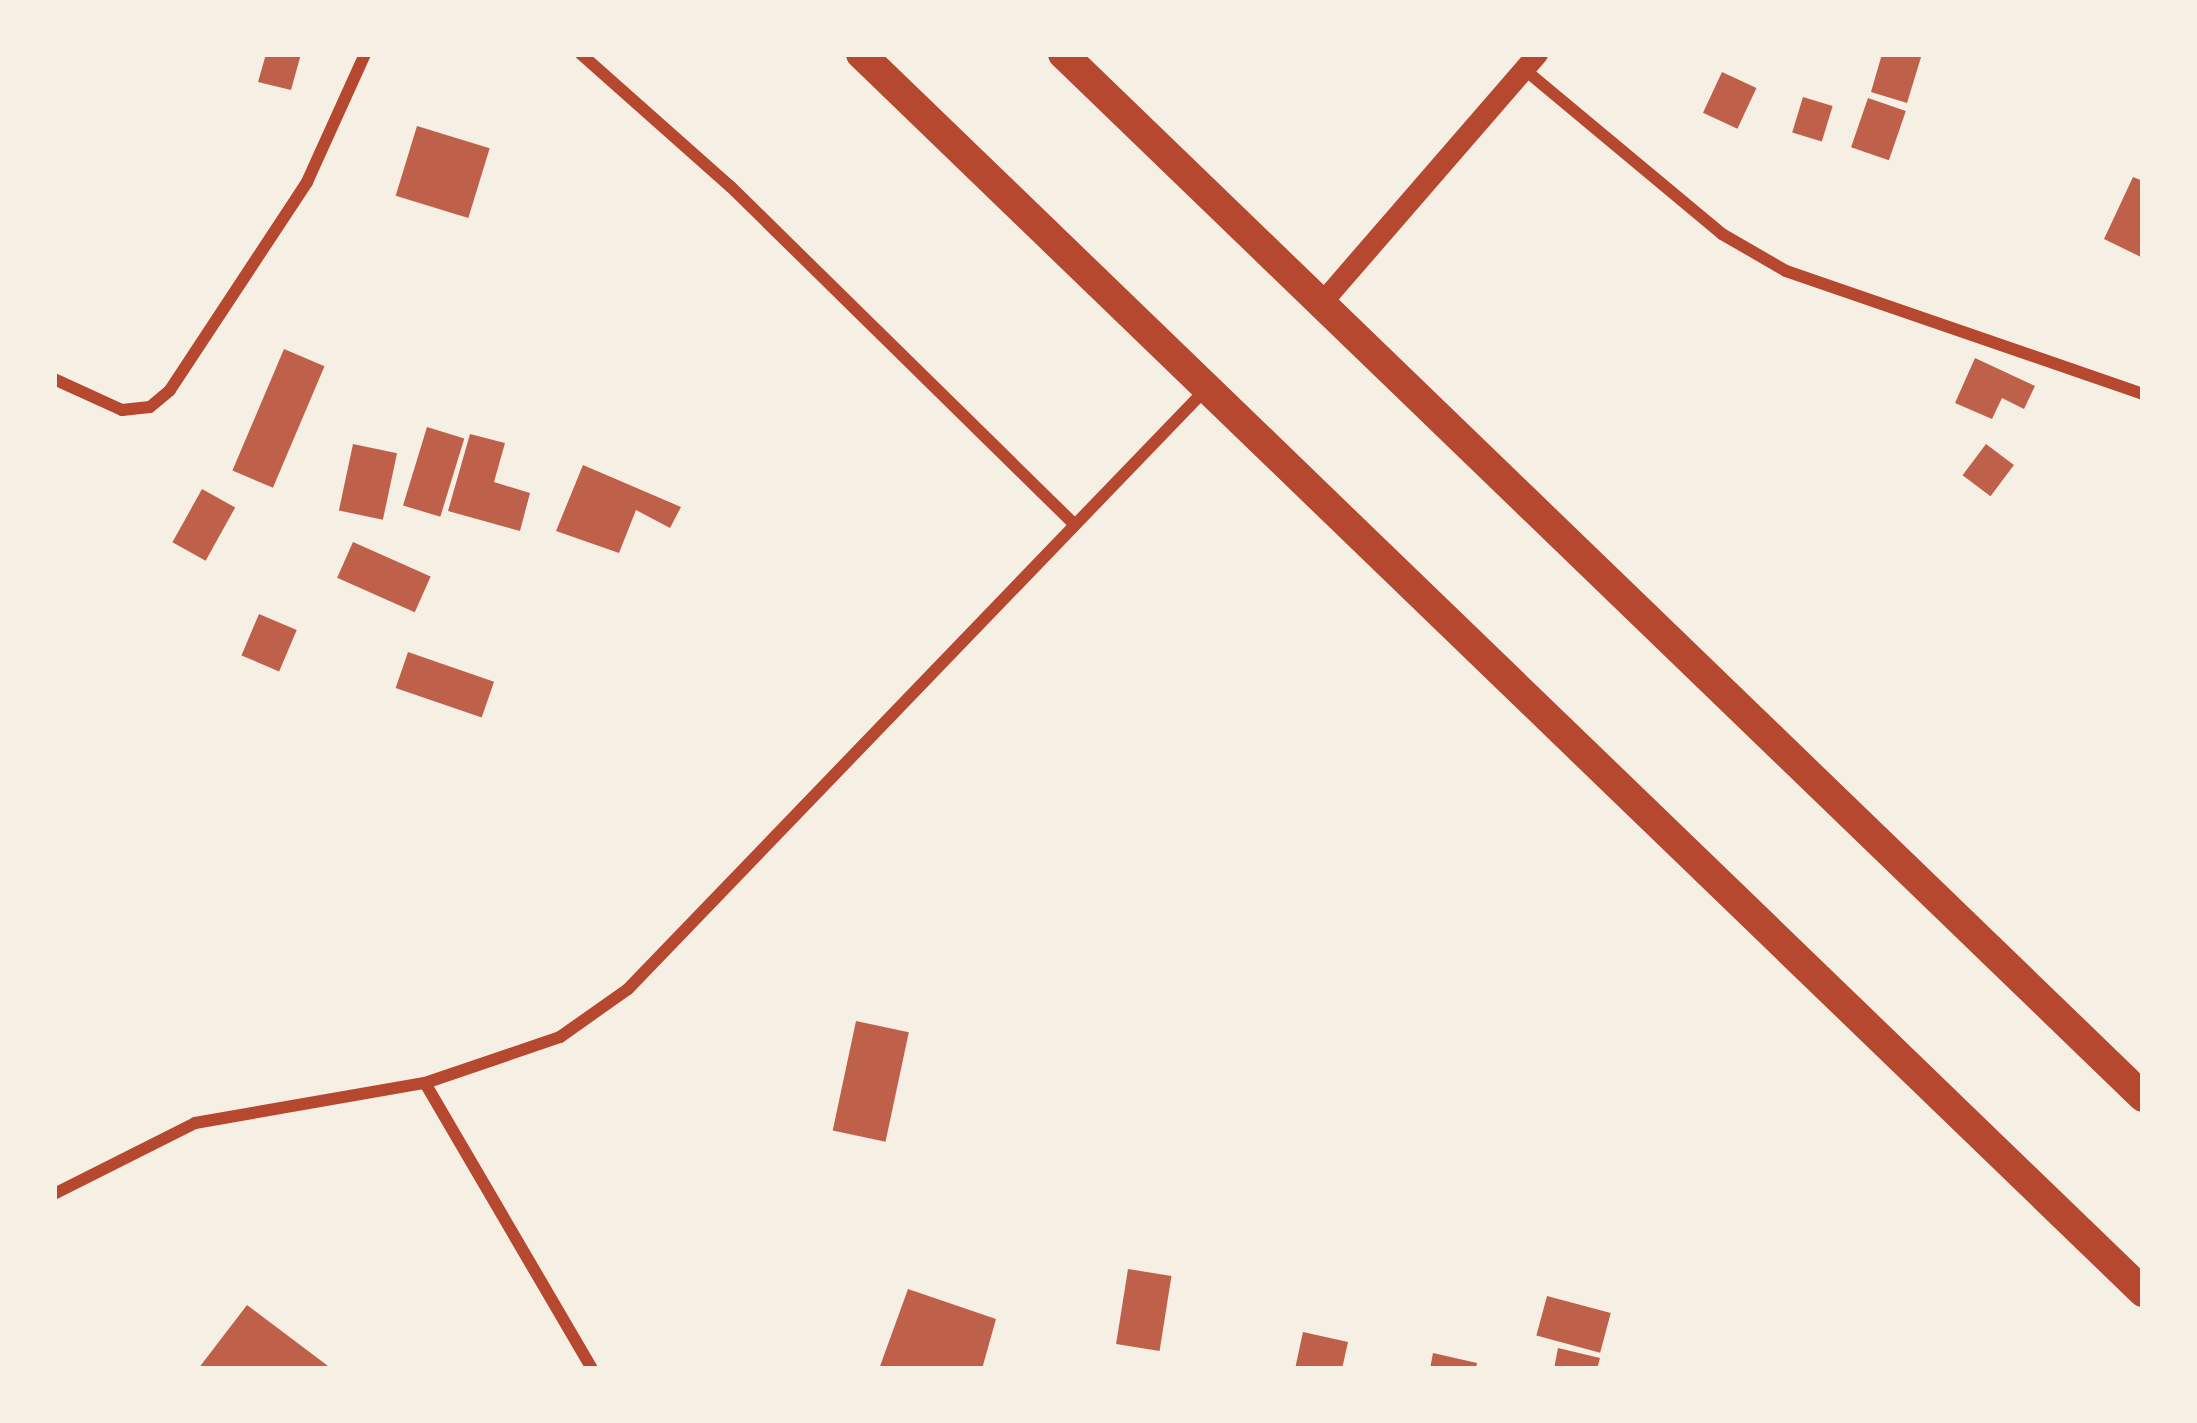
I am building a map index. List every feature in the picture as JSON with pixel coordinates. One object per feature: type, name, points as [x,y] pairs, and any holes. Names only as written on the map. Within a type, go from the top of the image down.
[{"type":"main road","points":[[861,54],[2143,1292]]},
{"type":"main road","points":[[1063,54],[2143,1097]]},
{"type":"street","points":[[54,379],[122,410],[150,406],[170,390],[307,182],[365,54]]},
{"type":"street","points":[[580,54],[731,187],[1075,525]]},
{"type":"street","points":[[1321,303],[1531,62],[1722,234],[1786,271],[2143,394]]},
{"type":"street","points":[[54,1194],[195,1123],[425,1083],[560,1037],[628,989],[1206,388]]},
{"type":"street","points":[[425,1083],[592,1369]]},
{"type":"building","points":[[266,54],[301,54],[291,90],[258,82]]},
{"type":"building","points":[[1882,54],[1922,54],[1907,103],[1871,92]]},
{"type":"building","points":[[1722,72],[1756,88],[1737,129],[1703,113]]},
{"type":"building","points":[[1803,97],[1833,106],[1822,141],[1792,132]]},
{"type":"building","points":[[1868,98],[1906,111],[1889,160],[1851,147]]},
{"type":"building","points":[[417,126],[490,148],[468,218],[396,196]]},
{"type":"building","points":[[2133,177],[2143,181],[2143,258],[2104,239]]},
{"type":"building","points":[[284,349],[325,366],[273,488],[232,471]]},
{"type":"building","points":[[1975,358],[2035,386],[2024,409],[2002,398],[1992,419],[1955,403]]},
{"type":"building","points":[[427,427],[464,438],[440,517],[403,505]]},
{"type":"building","points":[[470,434],[505,443],[494,482],[530,493],[520,531],[448,511]]},
{"type":"building","points":[[353,444],[397,453],[383,520],[339,511]]},
{"type":"building","points":[[1986,444],[2014,465],[1990,496],[1963,475]]},
{"type":"building","points":[[583,465],[681,507],[670,528],[636,510],[619,553],[556,531]]},
{"type":"building","points":[[202,489],[235,507],[206,561],[172,542]]},
{"type":"building","points":[[353,542],[431,577],[415,612],[337,578]]},
{"type":"building","points":[[259,614],[297,630],[279,671],[241,655]]},
{"type":"building","points":[[408,652],[494,682],[482,718],[396,688]]},
{"type":"building","points":[[856,1021],[909,1032],[886,1142],[833,1131]]},
{"type":"building","points":[[1128,1269],[1171,1276],[1160,1351],[1116,1344]]},
{"type":"building","points":[[908,1289],[996,1319],[982,1369],[879,1369]]},
{"type":"building","points":[[1547,1296],[1611,1313],[1600,1353],[1536,1336]]},
{"type":"building","points":[[247,1305],[332,1369],[198,1369]]},
{"type":"building","points":[[1303,1332],[1348,1342],[1342,1369],[1295,1369]]},
{"type":"building","points":[[1558,1348],[1600,1358],[1597,1369],[1554,1369]]},
{"type":"building","points":[[1433,1353],[1477,1363],[1476,1369],[1430,1369]]}]
